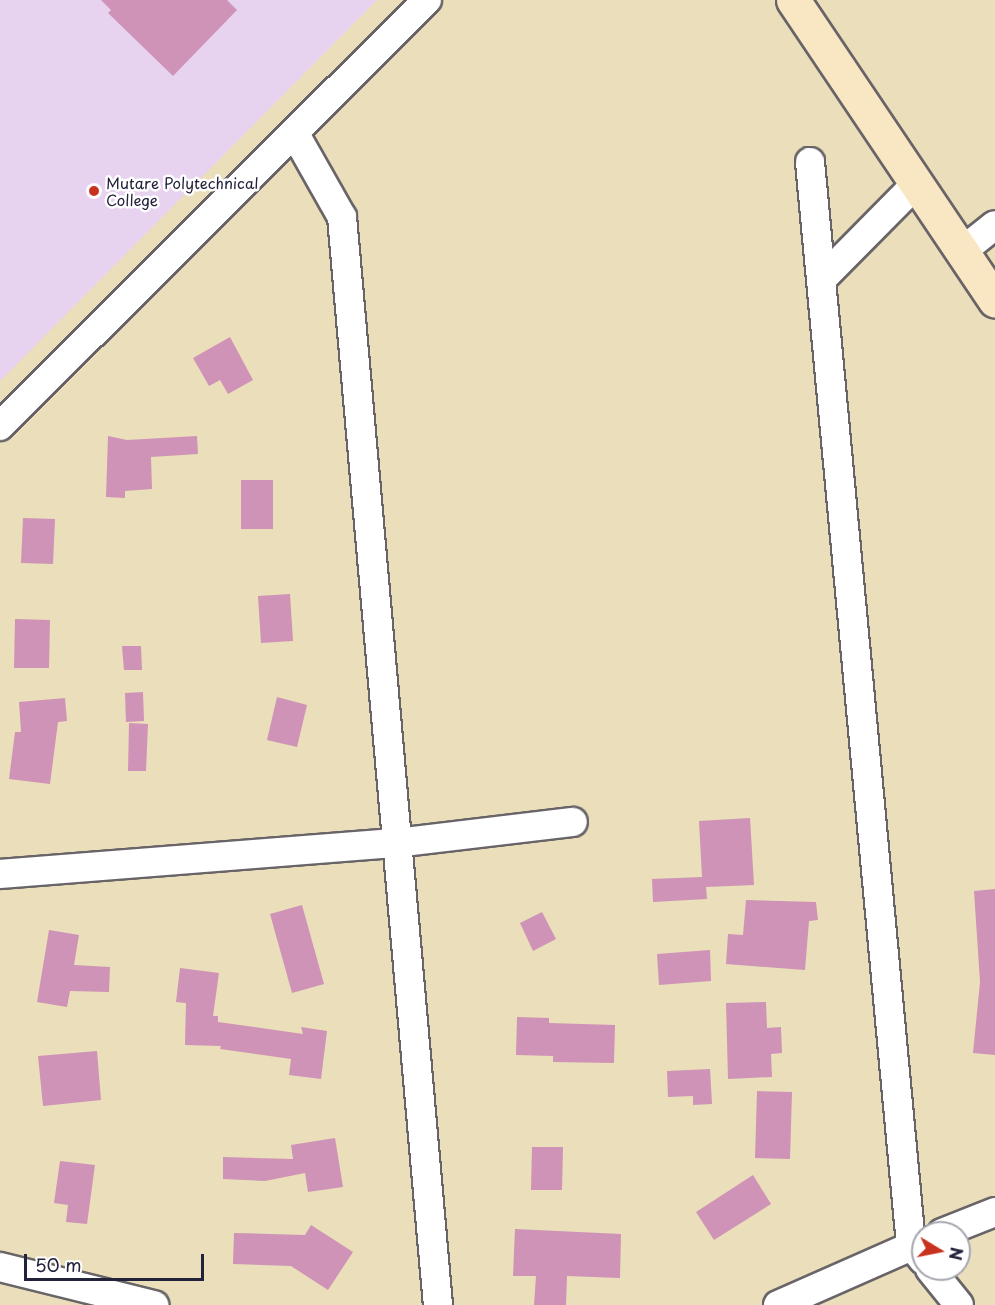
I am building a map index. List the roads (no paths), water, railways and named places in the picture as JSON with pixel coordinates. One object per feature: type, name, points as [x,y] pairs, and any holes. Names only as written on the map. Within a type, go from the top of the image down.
[{"type":"street","points":[[0,426],[427,0]]},
{"type":"street","points":[[793,0],[995,302]]},
{"type":"street","points":[[295,134],[342,217],[438,1305]]},
{"type":"street","points":[[810,162],[916,1221]]},
{"type":"street","points":[[823,278],[916,184]]},
{"type":"street","points":[[961,252],[995,225]]},
{"type":"street","points":[[0,874],[396,843],[573,822]]},
{"type":"street","points":[[971,1222],[995,1212]]},
{"type":"street","points":[[778,1305],[911,1252]]},
{"type":"street","points":[[0,1267],[154,1305]]},
{"type":"street","points":[[940,1281],[959,1305]]},
{"type":"place","name":"Mutare Polytechnical College","points":[[94,191]]}]
